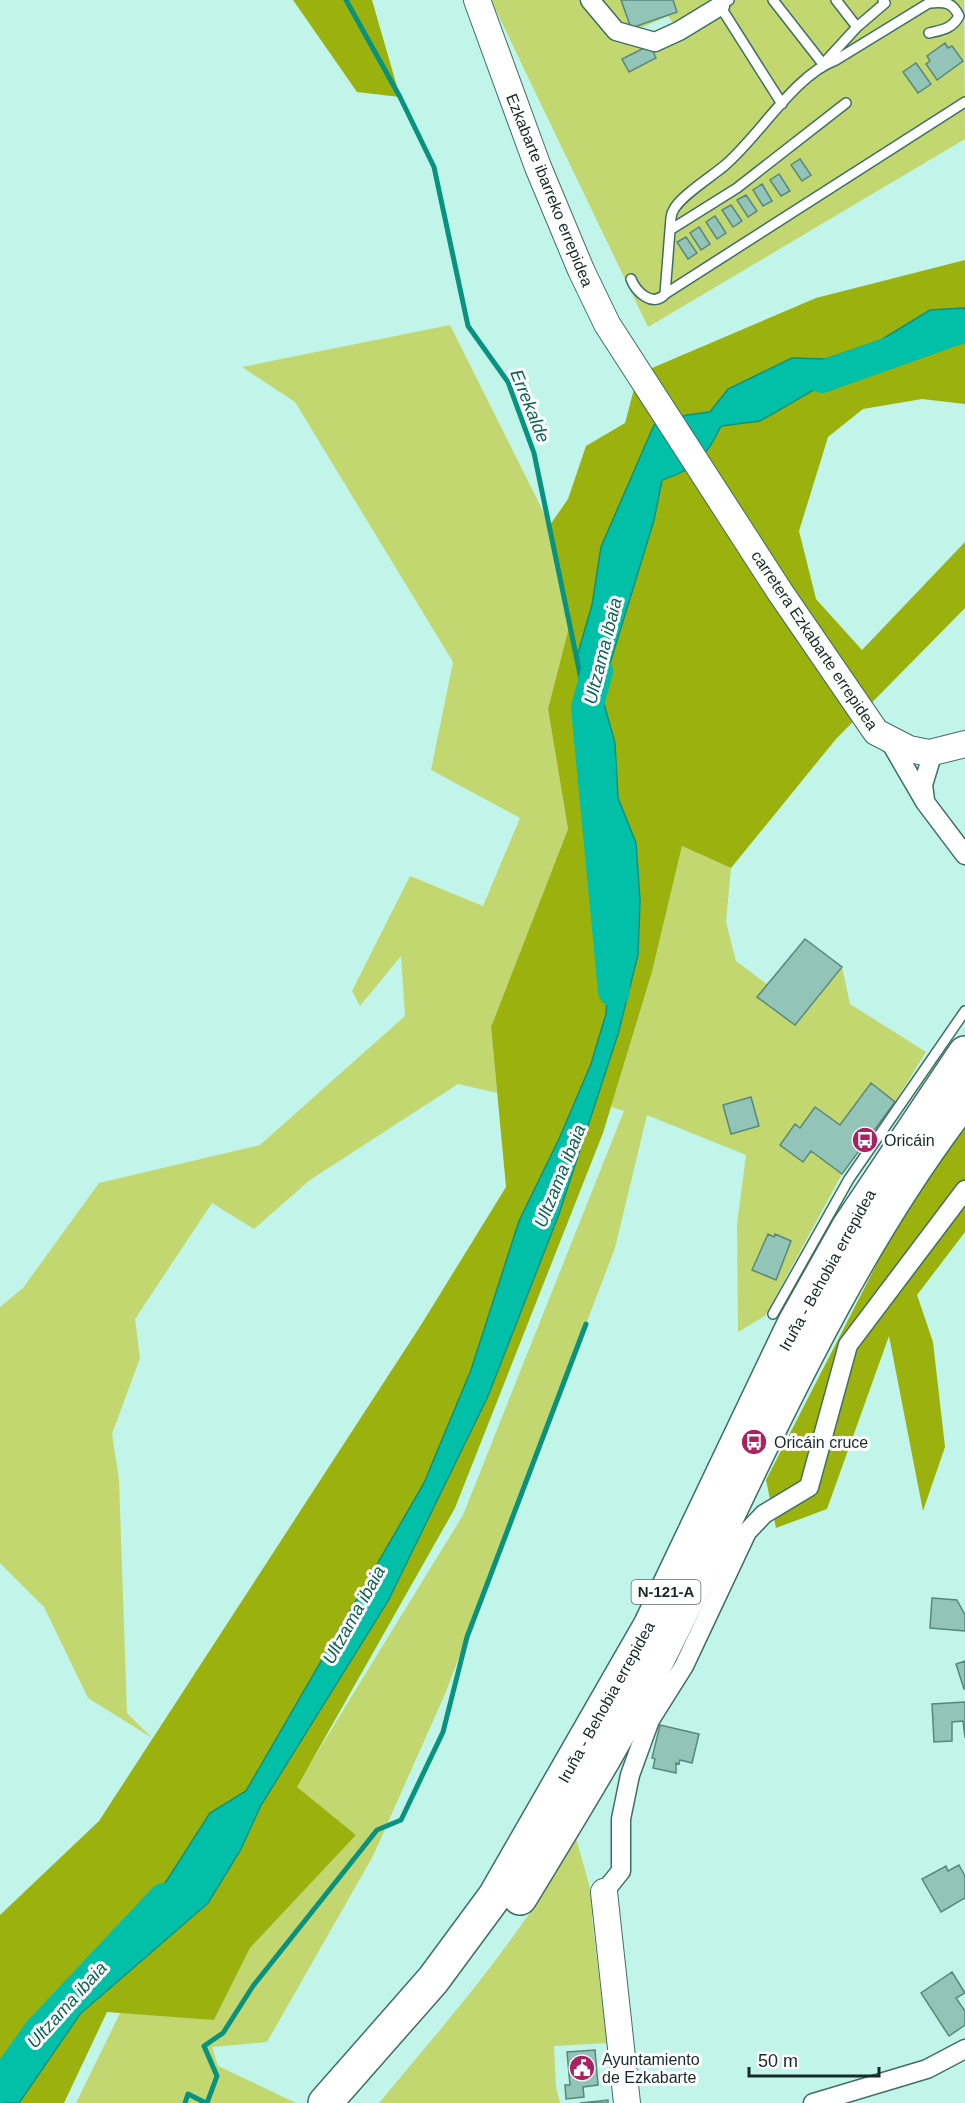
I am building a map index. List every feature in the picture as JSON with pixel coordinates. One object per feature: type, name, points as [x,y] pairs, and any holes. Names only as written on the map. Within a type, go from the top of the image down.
[{"type":"highway","name":"Iruña - Behobia errepidea","points":[[325,2103],[433,1980],[495,1896],[650,1626],[794,1324],[854,1218],[965,1053]]},
{"type":"highway","name":"Iruña - Behobia errepidea","points":[[356,2103],[440,2004],[514,1908],[634,1705],[786,1391],[859,1257],[965,1099]]},
{"type":"street","name":"Ezkabarte ibarreko errepidea","points":[[477,0],[538,167],[581,270],[607,324],[668,421]]},
{"type":"street","points":[[590,0],[616,31],[655,42],[679,31],[725,3]]},
{"type":"street","name":"carretera Ezkabarte errepidea","points":[[668,421],[858,709],[876,732],[909,749],[933,752],[965,744]]},
{"type":"street","points":[[889,740],[925,802],[965,855]]},
{"type":"street","points":[[925,802],[923,785],[933,752]]},
{"type":"street","points":[[627,2103],[604,1892],[621,1871],[621,1819],[630,1775],[650,1720],[684,1666],[747,1532],[764,1514],[809,1487],[848,1345],[965,1190]]},
{"type":"street","points":[[813,2103],[927,2068],[965,2049]]},
{"type":"lane","points":[[773,0],[823,64]]},
{"type":"lane","points":[[836,0],[857,27]]},
{"type":"lane","points":[[665,294],[673,211],[742,151],[782,104],[885,1]]},
{"type":"lane","points":[[823,64],[836,60],[929,3],[946,2],[955,7],[959,16],[955,23],[949,28],[929,33]]},
{"type":"lane","points":[[725,3],[782,104]]},
{"type":"lane","points":[[631,279],[635,288],[656,300],[965,102]]},
{"type":"lane","points":[[670,230],[737,188],[846,103]]},
{"type":"lane","points":[[773,1314],[849,1179],[965,1011]]},
{"type":"shaded area","points":[[293,0],[372,0],[400,97],[357,92]]},
{"type":"shaded area","points":[[491,0],[583,0],[620,38],[679,31],[668,16],[643,27],[621,25],[602,0],[964,0],[965,139],[648,327]]},
{"type":"shaded area","points":[[965,260],[965,404],[922,399],[863,409],[828,437],[799,531],[816,599],[862,650],[965,542],[965,608],[836,739],[731,868],[682,846],[652,972],[603,1133],[455,1508],[297,1787],[356,1835],[250,1948],[214,2020],[107,2012],[64,2103],[0,2103],[0,1915],[99,1821],[421,1325],[506,1187],[491,1027],[568,829],[548,709],[569,627],[550,525],[568,499],[586,446],[625,423],[638,374],[816,298]]},
{"type":"shaded area","points":[[450,325],[550,525],[569,627],[548,709],[568,829],[491,1027],[497,1093],[458,1084],[310,1180],[254,1229],[212,1203],[135,1319],[140,1358],[112,1434],[119,1480],[127,1713],[152,1738],[88,1698],[44,1607],[0,1563],[0,1307],[23,1288],[99,1183],[260,1145],[405,1016],[401,956],[360,1006],[352,991],[410,876],[483,906],[520,818],[431,770],[453,662],[295,402],[242,367]]},
{"type":"shaded area","points":[[682,846],[731,868],[726,922],[736,961],[768,985],[758,998],[795,1025],[842,967],[850,1004],[926,1052],[895,1102],[842,1174],[765,1316],[738,1332],[737,1224],[746,1155],[647,1115],[615,1248],[445,1694],[373,1856],[267,2042],[212,2047],[218,2066],[296,2103],[76,2103],[122,2009],[214,2020],[250,1948],[356,1835],[296,1787],[463,1515],[624,1111],[611,1107],[652,972]]},
{"type":"shaded area","points":[[965,1122],[965,1232],[917,1295],[933,1342],[945,1447],[923,1511],[889,1336],[827,1509],[776,1528],[766,1480],[886,1246]]},
{"type":"shaded area","points":[[576,1838],[595,1906],[592,1918],[607,2043],[554,2046],[556,2087],[560,2103],[379,2103],[509,1942],[533,1909]]},
{"type":"water","points":[[965,308],[965,326],[860,363],[760,421],[721,426],[699,460],[674,476],[662,480],[654,520],[601,693],[615,743],[618,798],[636,843],[640,900],[638,955],[618,1034],[559,1214],[488,1396],[388,1601],[261,1805],[241,1849],[208,1903],[80,2014],[19,2103],[0,2103],[135,1930],[210,1813],[246,1791],[424,1483],[471,1370],[519,1221],[559,1139],[591,1064],[606,1014],[610,953],[587,708],[576,660],[592,605],[601,547],[654,425],[687,415],[710,412],[728,389],[792,358],[826,359],[881,340],[930,310]]},
{"type":"building","points":[[621,0],[673,0],[677,12],[631,28]]},
{"type":"building","points":[[945,43],[948,48],[952,46],[963,61],[937,80],[926,64],[930,61],[927,56]]},
{"type":"building","points":[[646,47],[652,49],[656,58],[629,72],[622,59]]},
{"type":"building","points":[[916,63],[931,84],[918,93],[903,72]]},
{"type":"building","points":[[800,159],[811,175],[802,181],[791,165]]},
{"type":"building","points":[[779,174],[790,191],[781,196],[770,180]]},
{"type":"building","points":[[762,184],[772,201],[763,206],[753,190]]},
{"type":"building","points":[[746,195],[757,211],[748,217],[737,200]]},
{"type":"building","points":[[731,205],[742,221],[733,227],[722,210]]},
{"type":"building","points":[[715,216],[726,233],[717,239],[706,222]]},
{"type":"building","points":[[699,227],[710,244],[701,250],[690,233]]},
{"type":"building","points":[[686,237],[697,253],[688,259],[677,242]]},
{"type":"building","points":[[805,939],[842,967],[795,1025],[757,997]]},
{"type":"building","points":[[871,1083],[895,1102],[842,1174],[811,1151],[803,1162],[780,1145],[795,1124],[800,1128],[815,1107],[840,1125]]},
{"type":"building","points":[[751,1097],[759,1126],[731,1134],[723,1105]]},
{"type":"building","points":[[768,1234],[774,1237],[775,1234],[791,1241],[776,1280],[752,1270]]},
{"type":"building","points":[[932,1598],[957,1600],[965,1615],[965,1631],[930,1628]]},
{"type":"building","points":[[965,1661],[965,1688],[964,1689],[956,1664]]},
{"type":"building","points":[[965,1702],[965,1738],[963,1721],[952,1722],[952,1741],[934,1742],[932,1704]]},
{"type":"building","points":[[660,1725],[699,1734],[692,1763],[680,1760],[679,1764],[676,1763],[676,1773],[653,1768],[655,1759],[652,1758]]},
{"type":"building","points":[[959,1865],[965,1876],[965,1898],[941,1912],[922,1879],[946,1866],[948,1871]]},
{"type":"building","points":[[952,1972],[965,1993],[956,1998],[965,2011],[965,2025],[949,2036],[921,1993]]},
{"type":"building","name":"Ayuntamiento de Ezkabarte","points":[[595,2050],[598,2085],[583,2087],[584,2097],[566,2099],[565,2085],[570,2085],[567,2052]]},
{"type":"building","points":[[608,2100],[608,2103],[580,2103]]},
{"type":"waterway","name":"Errekalde","points":[[346,0],[400,97],[434,167],[468,326],[508,382],[534,453],[587,708]]},
{"type":"waterway","name":"Ultzama ibaia","points":[[822,377],[965,326]]},
{"type":"waterway","name":"Ultzama ibaia","points":[[597,671],[587,708],[614,991]]},
{"type":"waterway","points":[[207,2103],[217,2076],[204,2046],[223,2033],[253,1986],[377,1830],[401,1820],[443,1732],[467,1637],[586,1324]]},
{"type":"waterway","name":"Ultzama ibaia","points":[[0,2087],[39,2032],[164,1899]]},
{"type":"waterway","points":[[185,2103],[188,2094],[206,2103]]},
{"type":"place","name":"Oricáin","points":[[865,1140]]},
{"type":"place","name":"Oricáin cruce","points":[[754,1442]]},
{"type":"place","name":"Ayuntamiento de Ezkabarte","points":[[582,2068]]}]
